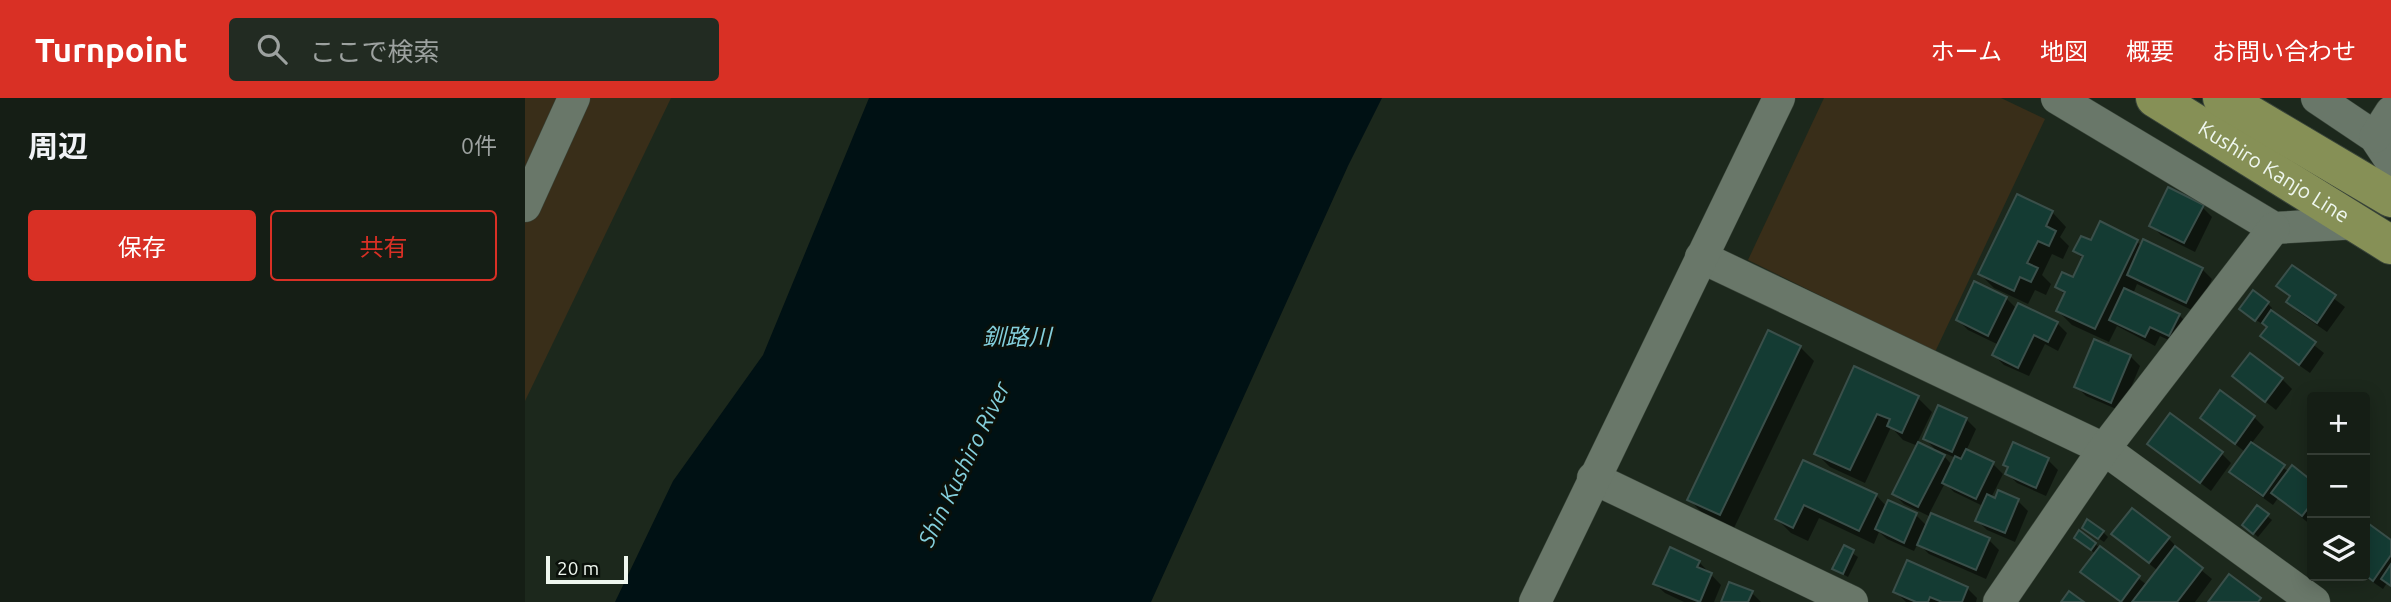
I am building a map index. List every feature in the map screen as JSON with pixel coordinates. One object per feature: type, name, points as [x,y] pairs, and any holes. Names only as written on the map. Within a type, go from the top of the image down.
[{"type":"main road","name":"Kushiro Kanjo Line","points":[[2155,98],[2391,245]]},
{"type":"main road","name":"Kushiro Kanjo Line","points":[[2222,98],[2391,198]]},
{"type":"street","points":[[525,206],[574,98]]},
{"type":"street","points":[[1535,602],[1779,98]]},
{"type":"street","points":[[2057,98],[2274,228],[2358,223]]},
{"type":"street","points":[[2317,98],[2386,137]]},
{"type":"street","points":[[1999,602],[2104,449],[2274,228]]},
{"type":"street","points":[[1701,257],[2104,449],[2314,602]]},
{"type":"street","points":[[1593,478],[1852,602]]},
{"type":"shaded area","points":[[525,98],[671,98],[525,401]]},
{"type":"shaded area","points":[[1824,98],[2001,98],[2045,119],[1935,352],[1748,260]]},
{"type":"water","name":"釧路川","points":[[869,98],[1382,98],[1348,166],[1151,602],[615,602],[673,481],[763,355]]},
{"type":"building","points":[[2168,187],[2204,205],[2184,243],[2149,226]]},
{"type":"building","points":[[2017,194],[2053,211],[2046,226],[2056,231],[2049,246],[2038,241],[2027,263],[2038,268],[2031,282],[2020,277],[2014,291],[1978,274]]},
{"type":"building","points":[[2100,221],[2138,240],[2095,329],[2056,311],[2065,292],[2055,287],[2062,272],[2073,277],[2083,256],[2073,251],[2081,236],[2091,240]]},
{"type":"building","points":[[2143,239],[2203,268],[2186,303],[2127,275]]},
{"type":"building","points":[[2292,265],[2336,295],[2317,323],[2286,302],[2290,296],[2276,286]]},
{"type":"building","points":[[1974,281],[2007,297],[1988,336],[1956,320]]},
{"type":"building","points":[[2124,288],[2180,314],[2169,336],[2150,327],[2145,337],[2109,320]]},
{"type":"building","points":[[2253,290],[2269,302],[2255,321],[2239,309]]},
{"type":"building","points":[[2018,303],[2058,322],[2048,342],[2034,335],[2018,368],[1992,355]]},
{"type":"building","points":[[2271,310],[2316,342],[2299,365],[2260,336],[2267,327],[2262,323]]},
{"type":"building","points":[[1768,330],[1801,346],[1720,515],[1687,500]]},
{"type":"building","points":[[2094,339],[2131,355],[2111,403],[2074,387]]},
{"type":"building","points":[[2250,353],[2283,378],[2265,402],[2232,376]]},
{"type":"building","points":[[1854,366],[1919,396],[1902,433],[1887,426],[1890,419],[1877,414],[1850,470],[1814,454]]},
{"type":"building","points":[[2220,390],[2255,416],[2235,444],[2200,418]]},
{"type":"building","points":[[1938,405],[1967,418],[1952,452],[1923,439]]},
{"type":"building","points":[[2170,413],[2223,452],[2200,483],[2147,444]]},
{"type":"building","points":[[1918,442],[1945,455],[1918,507],[1892,494]]},
{"type":"building","points":[[2013,442],[2049,458],[2036,488],[2005,474],[2008,467],[2003,465]]},
{"type":"building","points":[[2251,442],[2285,465],[2263,496],[2229,472]]},
{"type":"building","points":[[1966,449],[1994,462],[1976,499],[1942,483],[1955,456],[1961,459]]},
{"type":"building","points":[[1803,460],[1877,494],[1859,531],[1804,505],[1793,528],[1775,519]]},
{"type":"building","points":[[2292,465],[2307,477],[2307,510],[2302,516],[2271,493]]},
{"type":"building","points":[[1998,490],[2019,499],[2005,533],[1975,521],[1987,494],[1995,498]]},
{"type":"building","points":[[1888,500],[1917,513],[1904,543],[1875,529]]},
{"type":"building","points":[[2257,505],[2269,514],[2253,534],[2242,525]]},
{"type":"building","points":[[2132,508],[2170,537],[2149,563],[2111,534]]},
{"type":"building","points":[[1931,513],[1990,538],[1976,570],[1917,545]]},
{"type":"building","points":[[2087,519],[2104,531],[2098,539],[2082,528]]},
{"type":"building","points":[[2370,525],[2391,540],[2391,555],[2373,581],[2370,579]]},
{"type":"building","points":[[2079,530],[2096,543],[2091,550],[2074,538]]},
{"type":"building","points":[[1844,545],[1854,550],[1843,574],[1832,569]]},
{"type":"building","points":[[2100,546],[2140,576],[2121,602],[2080,572]]},
{"type":"building","points":[[2175,546],[2203,568],[2177,602],[2132,602]]},
{"type":"building","points":[[1670,547],[1700,561],[1697,567],[1712,573],[1700,602],[1653,584]]},
{"type":"building","points":[[1907,560],[1968,587],[1962,602],[1942,602],[1930,597],[1928,602],[1916,602],[1893,592]]},
{"type":"building","points":[[2391,564],[2391,586],[2381,579]]},
{"type":"building","points":[[2229,574],[2261,598],[2258,602],[2208,602]]},
{"type":"building","points":[[1729,582],[1753,591],[1748,602],[1721,602]]},
{"type":"building","points":[[2069,591],[2084,602],[2061,602]]},
{"type":"water label","name":"Shin Kushiro River","points":[[964,464]]}]
